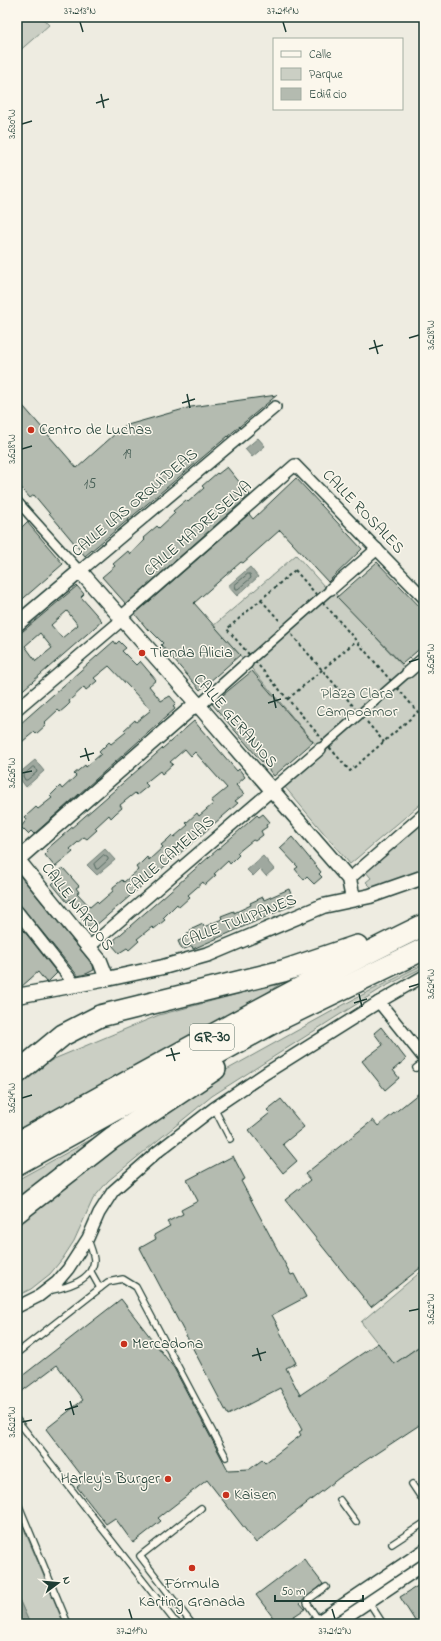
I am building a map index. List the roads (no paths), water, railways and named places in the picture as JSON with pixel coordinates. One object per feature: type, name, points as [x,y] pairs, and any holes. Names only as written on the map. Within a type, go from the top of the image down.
[{"type":"highway","points":[[21,1068],[63,1035],[100,1016],[283,972],[375,939],[416,929]]},
{"type":"highway","name":"GR-30","points":[[17,1143],[268,1006],[416,929]]},
{"type":"highway","name":"GR-30","points":[[17,1164],[278,1020],[424,949]]},
{"type":"highway","points":[[17,1212],[112,1138],[220,1066],[261,1041],[278,1020]]},
{"type":"street","name":"CALLE LAS ORQUÍDEAS","points":[[17,624],[275,407]]},
{"type":"street","name":"CALLE ROSALES","points":[[295,465],[424,598]]},
{"type":"street","name":"CALLE MADRESELVA","points":[[17,709],[295,465]]},
{"type":"street","points":[[17,501],[80,571]]},
{"type":"street","points":[[17,859],[250,661],[331,588],[377,550]]},
{"type":"street","name":"CALLE GERANIOS","points":[[80,571],[198,704],[349,879],[354,899]]},
{"type":"street","points":[[272,790],[424,658]]},
{"type":"street","name":"CALLE CAMELIAS","points":[[89,947],[272,790]]},
{"type":"street","points":[[349,879],[424,814]]},
{"type":"street","name":"CALLE NARDOS","points":[[17,859],[100,961],[107,979]]},
{"type":"street","name":"CALLE TULIPANES","points":[[17,996],[76,986],[162,967],[209,954],[323,906],[370,896],[424,877]]},
{"type":"street","points":[[17,911],[76,986]]},
{"type":"street","points":[[17,1307],[46,1291],[68,1269],[88,1238],[99,1213],[113,1191],[156,1152],[214,1108],[379,1002],[424,976]]},
{"type":"street","points":[[379,1002],[424,1058]]},
{"type":"street","points":[[316,1622],[424,1550]]},
{"type":"street","points":[[336,1624],[424,1565]]},
{"type":"lane","points":[[416,1068],[424,1062]]},
{"type":"lane","points":[[214,1108],[230,1139]]},
{"type":"lane","points":[[46,1291],[62,1288],[78,1281],[91,1272],[94,1260],[88,1238]]},
{"type":"lane","points":[[91,1272],[100,1288]]},
{"type":"lane","points":[[17,1353],[108,1282],[123,1279],[136,1287],[226,1457]]},
{"type":"lane","points":[[17,1420],[174,1622],[179,1624]]},
{"type":"lane","points":[[412,1484],[424,1502]]},
{"type":"lane","points":[[17,1500],[68,1624]]},
{"type":"lane","points":[[340,1500],[356,1522]]},
{"type":"lane","points":[[192,1624],[140,1556],[201,1508]]},
{"type":"lane","points":[[392,1544],[424,1523]]},
{"type":"lane","points":[[316,1622],[307,1603],[308,1600],[326,1587]]},
{"type":"lane","points":[[369,1602],[383,1624]]},
{"type":"water","points":[[258,438],[265,446],[252,457],[245,449]]},
{"type":"water","points":[[250,567],[258,577],[237,596],[228,586]]},
{"type":"water","points":[[35,760],[44,771],[26,787],[17,775]]},
{"type":"water","points":[[105,849],[115,860],[97,875],[87,865]]},
{"type":"water","points":[[263,856],[274,869],[266,876],[260,869],[253,876],[247,870]]},
{"type":"water","points":[[17,1595],[30,1624],[17,1624]]},
{"type":"place","name":"Centro de Luchas","points":[[31,430]]},
{"type":"place","name":"Tienda Alicia","points":[[142,653]]},
{"type":"place","name":"Mercadona","points":[[124,1344]]},
{"type":"place","name":"Harley's Burger","points":[[168,1479]]},
{"type":"place","name":"Kaisen","points":[[226,1495]]},
{"type":"place","name":"Fórmula Karting Granada","points":[[192,1568]]},
{"type":"park label","name":"Plaza Clara Campoamor","points":[[357,703]]}]
